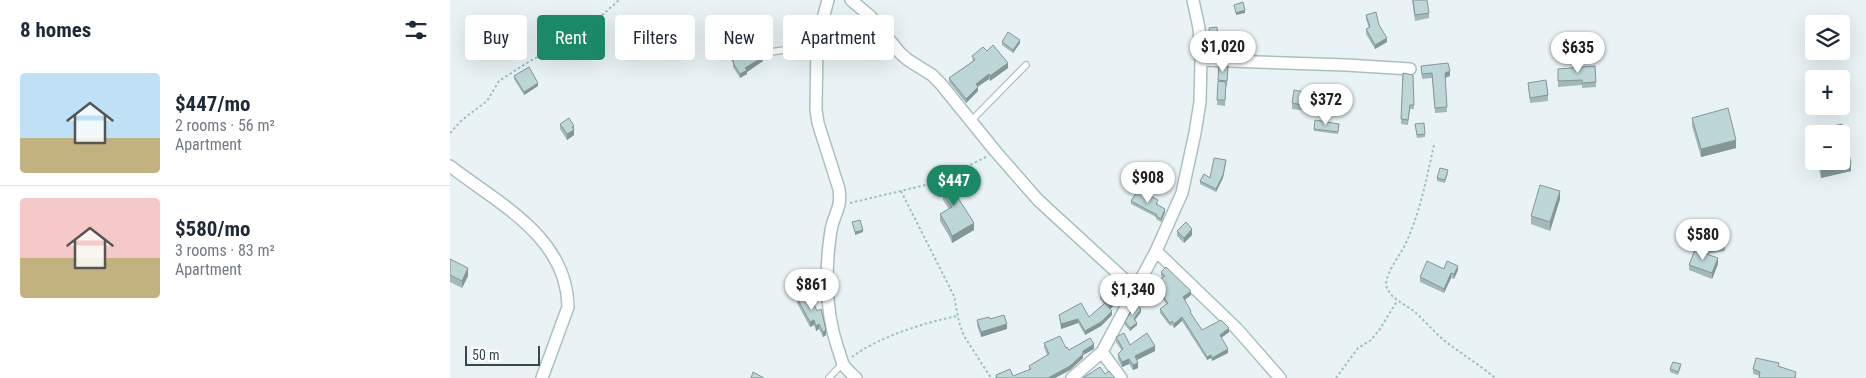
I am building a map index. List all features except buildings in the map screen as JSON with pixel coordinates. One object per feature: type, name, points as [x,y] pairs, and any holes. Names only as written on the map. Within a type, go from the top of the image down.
[{"type":"street","points":[[824,15],[828,0]]},
{"type":"street","points":[[851,0],[870,16],[904,57],[932,75],[1038,200],[1136,290]]},
{"type":"street","points":[[1072,378],[1102,352],[1156,251],[1182,193],[1200,102],[1201,60],[1199,28],[1193,0]]},
{"type":"street","points":[[817,60],[816,110],[818,123],[839,189],[840,206],[832,227],[826,269],[829,310],[834,336],[843,363],[856,378]]},
{"type":"street","points":[[1201,60],[1346,65],[1410,70]]},
{"type":"street","points":[[450,166],[521,218],[549,247],[557,261],[564,278],[568,307],[542,378]]},
{"type":"street","points":[[1156,251],[1237,329],[1280,378]]},
{"type":"street","points":[[1102,352],[1121,378]]},
{"type":"lane","points":[[971,121],[1026,65]]},
{"type":"lane","points":[[829,378],[843,363]]},
{"type":"path","points":[[450,133],[462,120],[487,101],[499,81],[530,61],[580,35],[618,0]]},
{"type":"path","points":[[1434,145],[1428,177],[1417,216],[1386,283],[1387,289],[1397,301],[1417,314],[1446,341],[1496,378]]},
{"type":"path","points":[[840,206],[930,184],[996,152]]},
{"type":"path","points":[[901,190],[954,296],[964,336],[991,378]]},
{"type":"path","points":[[1336,378],[1358,348],[1371,340],[1380,330],[1397,301]]},
{"type":"path","points":[[843,363],[860,351],[918,325],[958,316]]}]
